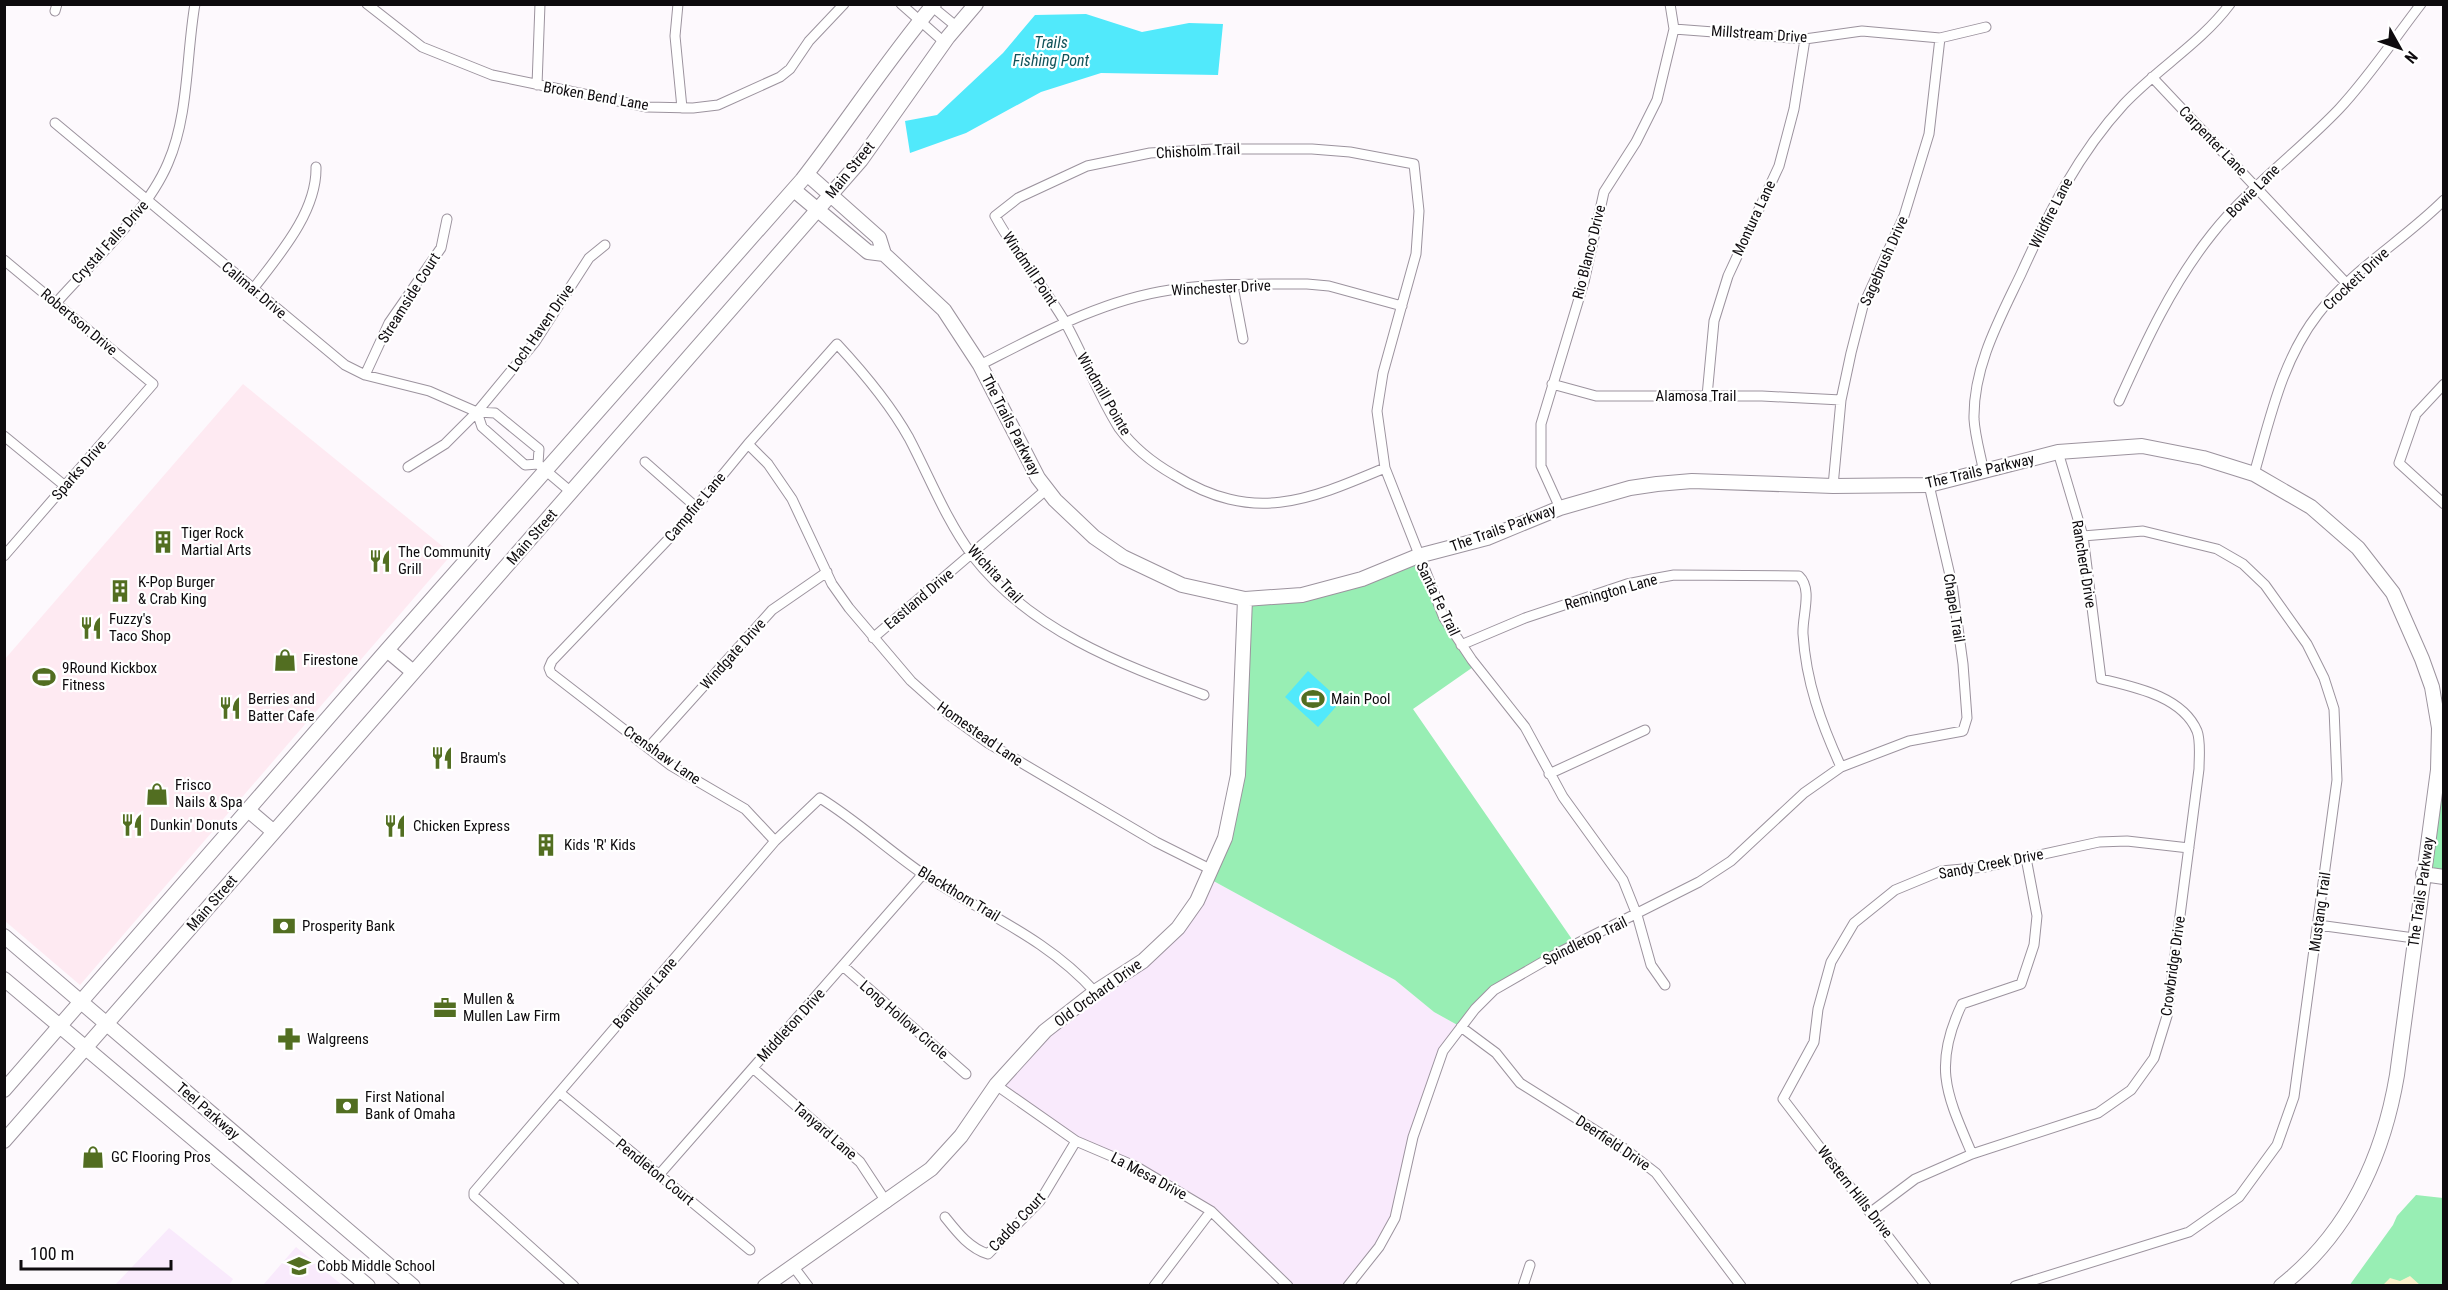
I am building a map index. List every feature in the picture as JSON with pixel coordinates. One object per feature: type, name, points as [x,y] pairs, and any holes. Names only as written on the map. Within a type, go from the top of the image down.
[{"type":"main road","name":"Main Street","points":[[4,1141],[412,671],[861,160],[944,42],[976,4]]},
{"type":"main road","name":"Main Street","points":[[4,1090],[543,468],[794,190],[932,5]]},
{"type":"main road","name":"The Trails Parkway","points":[[807,174],[879,238],[884,254],[944,310],[980,365],[1038,478],[1072,517],[1123,557],[1182,585],[1245,599],[1270,599],[1326,590],[1362,579],[1418,556],[1487,537],[1560,508],[1630,488],[1656,484],[1692,481],[1833,486],[1929,485],[1984,473],[2058,452],[2142,446],[2203,458],[2254,474],[2311,507],[2358,548],[2392,593],[2432,687],[2441,738],[2391,1113],[2380,1150],[2344,1220],[2324,1246],[2281,1286]]},
{"type":"main road","name":"The Trails Parkway","points":[[794,190],[868,252],[884,254]]},
{"type":"main road","name":"Old Orchard Drive","points":[[765,1286],[887,1203],[931,1169],[961,1136],[996,1084],[1045,1031],[1095,992],[1143,961],[1178,928],[1197,901],[1225,838],[1238,775],[1245,599]]},
{"type":"main road","points":[[387,650],[412,671]]},
{"type":"main road","points":[[248,810],[274,832]]},
{"type":"main road","points":[[2423,874],[2444,877]]},
{"type":"main road","name":"Teel Parkway","points":[[4,936],[81,1000],[406,1283]]},
{"type":"main road","name":"Teel Parkway","points":[[4,979],[368,1286]]},
{"type":"street","name":"Crystal Falls Drive","points":[[56,303],[147,201],[169,162],[179,130],[195,4]]},
{"type":"street","name":"Broken Bend Lane","points":[[367,4],[422,47],[492,75],[647,107],[682,108],[718,105],[780,77],[790,69],[809,41],[844,4]]},
{"type":"street","points":[[537,85],[540,4]]},
{"type":"street","points":[[678,4],[675,36],[682,108]]},
{"type":"street","points":[[901,4],[944,42]]},
{"type":"street","name":"Rio Blanco Drive","points":[[1560,508],[1541,466],[1539,453],[1541,424],[1584,282],[1604,192],[1636,142],[1658,100],[1674,29],[1670,4]]},
{"type":"street","points":[[2216,4],[2228,8]]},
{"type":"street","name":"Bowie Lane","points":[[2120,401],[2142,350],[2175,288],[2213,232],[2256,186],[2340,108],[2421,4]]},
{"type":"street","points":[[932,5],[957,27]]},
{"type":"street","name":"Wildfire Lane","points":[[1984,473],[1974,420],[1977,388],[1987,343],[2053,204],[2075,167],[2124,104],[2152,77],[2197,40],[2228,8]]},
{"type":"street","name":"Millstream Drive","points":[[1674,29],[1805,39],[1862,31],[1940,38],[1986,27]]},
{"type":"street","name":"Sagebrush Drive","points":[[1833,486],[1841,400],[1863,306],[1904,216],[1929,134],[1940,38]]},
{"type":"street","name":"Montura Lane","points":[[1707,396],[1714,321],[1728,276],[1779,166],[1794,109],[1805,39]]},
{"type":"street","name":"Carpenter Lane","points":[[2152,77],[2347,284]]},
{"type":"street","name":"Calimar Drive","points":[[55,123],[337,359],[365,375],[429,391],[477,412],[495,412],[539,449],[543,468]]},
{"type":"street","name":"Chisholm Trail","points":[[995,216],[999,209],[1018,198],[1087,166],[1150,153],[1213,149],[1312,149],[1350,152],[1414,164]]},
{"type":"street","name":"Santa Fe Trail","points":[[1414,164],[1419,211],[1416,254],[1383,373],[1377,411],[1385,468],[1444,618],[1461,645],[1525,727],[1563,797],[1623,880],[1637,915],[1651,965],[1665,985]]},
{"type":"street","points":[[253,289],[299,222],[314,186],[316,167]]},
{"type":"street","name":"Crockett Drive","points":[[2254,474],[2279,388],[2290,361],[2318,314],[2347,284],[2444,200]]},
{"type":"street","name":"Windmill Point","points":[[995,216],[1065,322]]},
{"type":"street","name":"Streamside Court","points":[[365,375],[390,323],[441,248],[447,219]]},
{"type":"street","name":"Loch Haven Drive","points":[[408,467],[446,444],[477,412],[535,342],[589,258],[605,245]]},
{"type":"street","name":"Robertson Drive","points":[[4,260],[153,384]]},
{"type":"street","name":"Winchester Drive","points":[[980,365],[1065,322],[1111,305],[1168,290],[1307,284],[1329,286],[1402,306]]},
{"type":"street","points":[[1233,286],[1243,339]]},
{"type":"street","name":"Windmill Pointe","points":[[1065,322],[1120,428],[1148,458],[1202,491],[1254,503],[1289,502],[1321,495],[1385,468]]},
{"type":"street","name":"Campfire Lane","points":[[549,668],[552,661],[637,574],[837,344]]},
{"type":"street","name":"Wichita Trail","points":[[837,344],[861,370],[907,435],[972,554],[1028,610],[1068,637],[1127,666],[1204,695]]},
{"type":"street","name":"Sparks Drive","points":[[4,556],[153,384]]},
{"type":"street","name":"Alamosa Trail","points":[[1552,384],[1596,396],[1707,396],[1841,400]]},
{"type":"street","points":[[2444,384],[2416,414],[2399,463],[2444,504]]},
{"type":"street","name":"Calimar Drive","points":[[477,412],[482,427],[525,465],[543,468],[571,492]]},
{"type":"street","points":[[4,436],[65,486]]},
{"type":"street","name":"Homestead Lane","points":[[748,444],[768,464],[792,499],[827,572],[849,608],[873,638],[926,694],[948,714],[988,743],[1156,842],[1212,870]]},
{"type":"street","name":"Rancherd Drive","points":[[2058,452],[2083,536],[2101,679]]},
{"type":"street","points":[[645,462],[696,507]]},
{"type":"street","name":"Chapel Trail","points":[[1929,485],[1952,584],[1963,664],[1967,718],[1963,731]]},
{"type":"street","name":"Eastland Drive","points":[[873,638],[1047,489]]},
{"type":"street","name":"Mustang Trail","points":[[2015,1286],[2189,1232],[2239,1197],[2277,1145],[2294,1097],[2337,780],[2338,742],[2334,709],[2324,678],[2307,644],[2265,585],[2243,564],[2217,549],[2181,538],[2143,531],[2083,536]]},
{"type":"street","name":"Windgate Drive","points":[[648,748],[772,610],[827,572]]},
{"type":"street","name":"Remington Lane","points":[[1461,645],[1525,618],[1627,584],[1674,575],[1747,578],[1793,575],[1803,580],[1806,587],[1803,632],[1813,700],[1841,766]]},
{"type":"street","name":"Crenshaw Lane","points":[[549,668],[551,673],[670,765],[745,809],[775,841]]},
{"type":"street","name":"Crowbridge Drive","points":[[1871,1212],[1915,1179],[1972,1154],[2098,1113],[2131,1090],[2154,1058],[2167,1016],[2199,769],[2198,733],[2185,711],[2162,698],[2101,679]]},
{"type":"street","points":[[1549,774],[1645,730]]},
{"type":"street","name":"Spindletop Trail","points":[[1348,1286],[1379,1247],[1395,1218],[1413,1137],[1443,1051],[1494,990],[1519,974],[1699,882],[1731,861],[1804,793],[1841,766],[1909,741],[1963,731]]},
{"type":"street","name":"Bandolier Lane","points":[[574,1286],[474,1196],[474,1192],[775,841],[820,798]]},
{"type":"street","name":"Blackthorn Trail","points":[[820,798],[923,874],[1036,940],[1072,966],[1095,992]]},
{"type":"street","name":"Sandy Creek Drive","points":[[1783,1099],[1814,1042],[1818,1009],[1831,962],[1854,923],[1895,890],[1941,871],[1985,867],[2099,842],[2127,841],[2189,849]]},
{"type":"street","points":[[1972,1154],[1950,1102],[1945,1079],[1946,1049],[1962,1004],[2021,984],[2034,945],[2037,916],[2026,858]]},
{"type":"street","name":"Middleton Drive","points":[[658,1176],[923,874]]},
{"type":"street","points":[[2318,925],[2415,939]]},
{"type":"street","name":"Long Hollow Circle","points":[[843,966],[966,1074]]},
{"type":"street","name":"Deerfield Drive","points":[[1461,1027],[1496,1053],[1520,1083],[1625,1149],[1656,1173],[1741,1286]]},
{"type":"street","name":"Tanyard Lane","points":[[753,1068],[860,1162],[887,1203]]},
{"type":"street","name":"La Mesa Drive","points":[[996,1084],[1076,1141],[1137,1167],[1211,1211],[1288,1286]]},
{"type":"street","name":"Pendleton Court","points":[[560,1093],[750,1250]]},
{"type":"street","name":"Western Hills Drive","points":[[1783,1099],[1926,1286]]},
{"type":"street","name":"Caddo Court","points":[[945,1217],[962,1238],[980,1252],[988,1254],[1040,1201],[1076,1141]]},
{"type":"street","points":[[1154,1286],[1211,1211]]},
{"type":"street","points":[[1523,1286],[1530,1265]]},
{"type":"street","points":[[793,1266],[807,1286]]},
{"type":"shaded area","points":[[243,384],[452,554],[80,985],[5,921],[5,659]]},
{"type":"shaded area","points":[[1208,878],[1395,980],[1434,1012],[1461,1027],[1443,1051],[1425,1100],[1395,1218],[1348,1285],[1288,1285],[1211,1211],[1168,1183],[1076,1141],[996,1085],[1045,1031],[1178,928]]},
{"type":"shaded area","points":[[169,1228],[233,1279],[229,1285],[115,1285]]},
{"type":"shaded area","name":"Cobb Middle School","points":[[296,1247],[342,1285],[263,1285]]},
{"type":"green space","points":[[1418,556],[1444,618],[1476,665],[1413,709],[1576,945],[1494,990],[1461,1027],[1434,1012],[1395,980],[1208,878],[1234,804],[1245,599],[1299,596]]},
{"type":"green space","points":[[2443,737],[2443,876],[2423,874]]},
{"type":"green space","points":[[2416,1195],[2443,1198],[2443,1285],[2349,1286],[2397,1216]]},
{"type":"sand","points":[[2410,1276],[2420,1285],[2383,1285],[2390,1278],[2400,1281]]},
{"type":"water","name":"Trails Fishing Pont","points":[[1086,14],[1142,32],[1189,23],[1223,24],[1218,75],[1101,73],[1041,92],[966,133],[910,153],[905,121],[937,115],[1003,53],[1035,15]]},
{"type":"water","name":"Main Pool","points":[[1308,671],[1341,701],[1318,727],[1285,697]]},
{"type":"place","name":"Tiger Rock Martial Arts","points":[[163,542]]},
{"type":"place","name":"The Community Grill","points":[[380,561]]},
{"type":"place","name":"K-Pop Burger & Crab King","points":[[120,591]]},
{"type":"place","name":"Fuzzy's Taco Shop","points":[[91,628]]},
{"type":"place","name":"Firestone","points":[[285,660]]},
{"type":"place","name":"9Round Kickbox Fitness","points":[[44,677]]},
{"type":"place","name":"Main Pool","points":[[1313,699]]},
{"type":"place","name":"Berries and Batter Cafe","points":[[230,708]]},
{"type":"place","name":"Braum's","points":[[442,758]]},
{"type":"place","name":"Frisco Nails & Spa","points":[[157,794]]},
{"type":"place","name":"Dunkin' Donuts","points":[[132,825]]},
{"type":"place","name":"Chicken Express","points":[[395,826]]},
{"type":"place","name":"Kids 'R' Kids","points":[[546,845]]},
{"type":"place","name":"Prosperity Bank","points":[[284,926]]},
{"type":"place","name":"Mullen & Mullen Law Firm","points":[[445,1008]]},
{"type":"place","name":"Walgreens","points":[[289,1039]]},
{"type":"place","name":"First National Bank of Omaha","points":[[347,1106]]},
{"type":"place","name":"GC Flooring Pros","points":[[93,1157]]},
{"type":"place","name":"Cobb Middle School","points":[[299,1266]]}]
